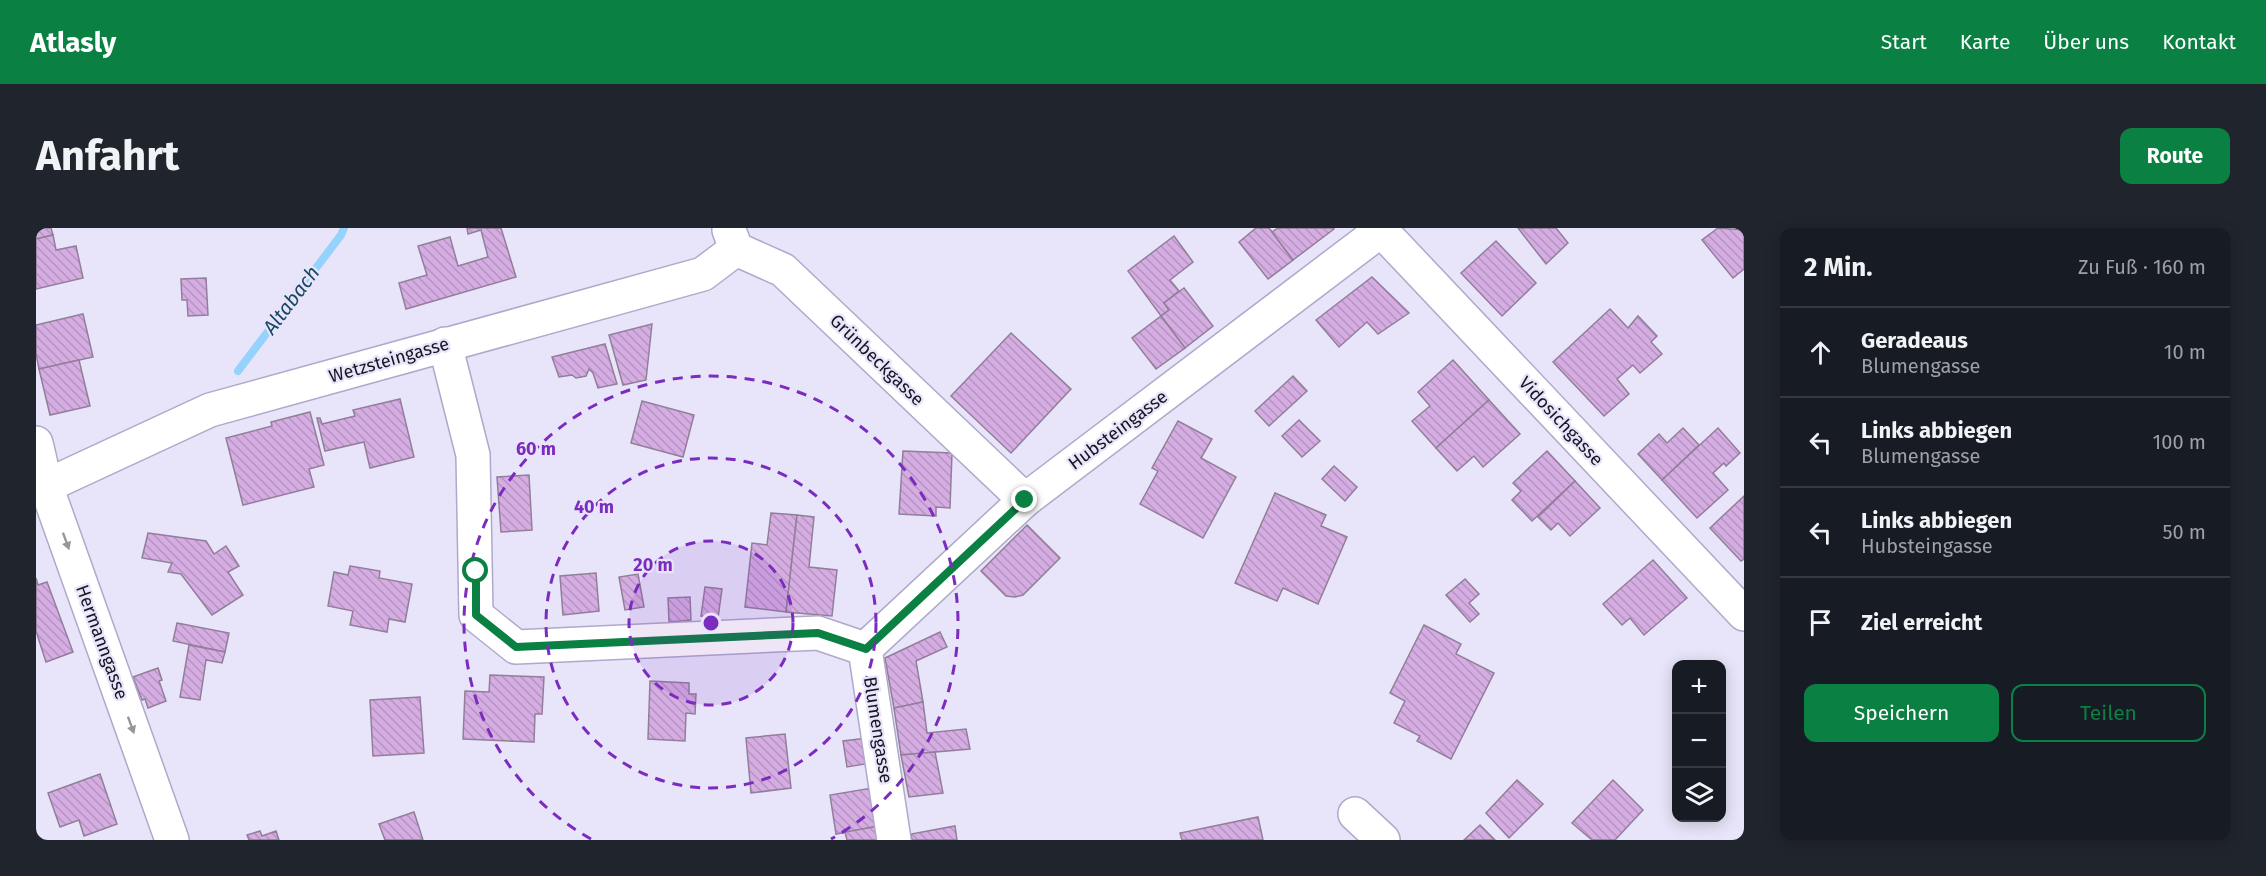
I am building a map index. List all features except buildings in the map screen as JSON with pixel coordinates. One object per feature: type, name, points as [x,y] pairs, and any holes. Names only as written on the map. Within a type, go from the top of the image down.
[{"type":"street","name":"Hubsteingasse","points":[[866,649],[1025,500],[1381,229]]},
{"type":"street","name":"Vidosichgasse","points":[[1381,229],[1744,614]]},
{"type":"street","name":"Grünbeckgasse","points":[[732,239],[783,270],[1025,500]]},
{"type":"street","name":"Wetzsteingasse","points":[[40,462],[210,410],[704,274],[732,239]]},
{"type":"street","points":[[445,344],[473,455],[476,615],[516,647],[818,633],[866,649]]},
{"type":"street","name":"Hermanngasse","points":[[40,462],[172,840]]},
{"type":"street","name":"Blumengasse","points":[[866,649],[894,840]]},
{"type":"street","points":[[1355,813],[1383,840]]},
{"type":"waterway","name":"Altabach","points":[[238,371],[344,228]]},
{"type":"route","points":[[476,571],[476,615],[516,647],[818,633],[866,649],[1025,500]]}]
